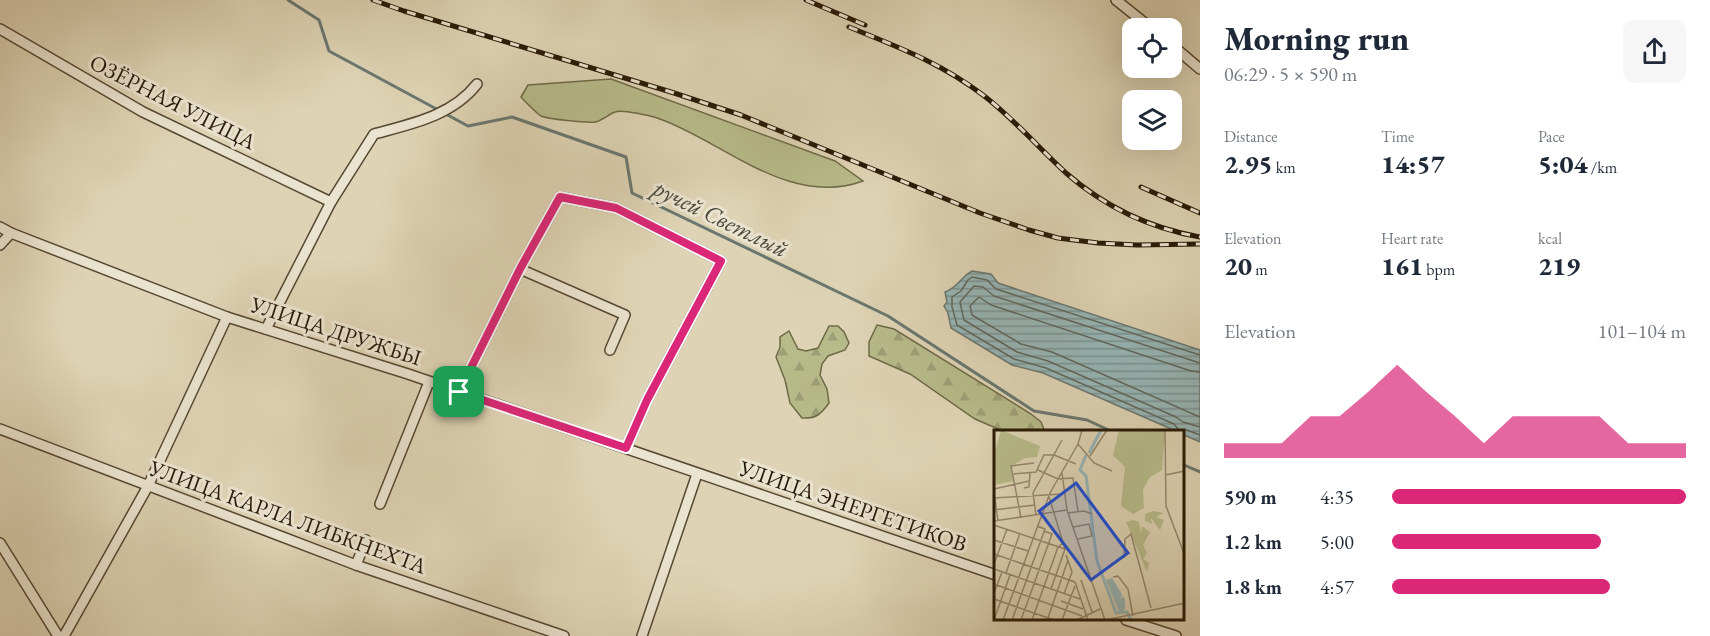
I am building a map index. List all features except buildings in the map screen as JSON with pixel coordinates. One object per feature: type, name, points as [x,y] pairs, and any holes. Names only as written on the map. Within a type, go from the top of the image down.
[{"type":"street","points":[[1116,0],[1138,18]]},
{"type":"street","name":"ОЗЁРНАЯ УЛИЦА","points":[[0,29],[142,112],[331,202]]},
{"type":"street","points":[[1182,54],[1200,69]]},
{"type":"street","points":[[266,329],[331,202],[374,134],[412,124],[448,109],[467,96],[477,84]]},
{"type":"street","points":[[459,392],[520,269],[560,197],[616,208],[721,261],[647,400],[626,448]]},
{"type":"street","name":"УЛИЦА ДРУЖБЫ","points":[[0,226],[11,233],[227,317],[459,392],[697,474]]},
{"type":"street","points":[[0,245],[11,233]]},
{"type":"street","points":[[520,269],[625,315],[610,350]]},
{"type":"street","points":[[64,636],[148,486],[227,317]]},
{"type":"street","points":[[380,504],[429,382]]},
{"type":"street","name":"УЛИЦА КАРЛА ЛИБКНЕХТА","points":[[0,429],[357,565],[558,635]]},
{"type":"street","points":[[642,636],[697,474]]},
{"type":"street","name":"УЛИЦА ЭНЕРГЕТИКОВ","points":[[697,474],[994,574]]},
{"type":"street","points":[[357,565],[366,540]]},
{"type":"street","points":[[0,543],[58,636]]},
{"type":"street","points":[[1128,621],[1149,632],[1176,636]]},
{"type":"green space","points":[[611,79],[835,161],[863,181],[836,187],[809,186],[758,169],[684,129],[656,118],[619,111],[595,122],[551,118],[541,116],[521,97],[528,85]]},
{"type":"green space","points":[[877,325],[894,329],[1031,414],[1041,422],[1044,430],[1000,430],[975,419],[910,374],[869,356],[869,342]]},
{"type":"green space","points":[[829,326],[838,326],[849,343],[845,350],[828,356],[822,364],[820,375],[827,389],[829,403],[818,415],[802,418],[790,403],[785,380],[776,357],[780,347],[780,337],[789,331],[798,349],[806,351],[818,348]]},
{"type":"water","points":[[972,271],[991,274],[998,283],[1200,350],[1200,442],[1185,435],[1185,430],[1173,430],[1043,373],[1012,365],[951,328],[944,306],[947,302],[945,292],[954,287]]},
{"type":"waterway","name":"ручей Светлый","points":[[288,0],[319,20],[329,51],[468,126],[512,117],[626,157],[632,193],[888,316],[1034,411],[1087,420],[1109,430]]},
{"type":"waterway","name":"ручей Светлый","points":[[1185,465],[1200,472]]},
{"type":"railway","points":[[373,0],[741,115],[980,213],[1029,230],[1058,238],[1098,243],[1200,244]]},
{"type":"railway","points":[[806,0],[865,25]]},
{"type":"railway","points":[[849,27],[919,56],[967,83],[1005,113],[1066,173],[1112,206],[1145,222],[1200,237]]},
{"type":"railway","points":[[1141,187],[1200,213]]},
{"type":"route","points":[[560,197],[616,208],[721,261],[647,400],[626,448],[459,392],[520,269],[560,197]]}]
